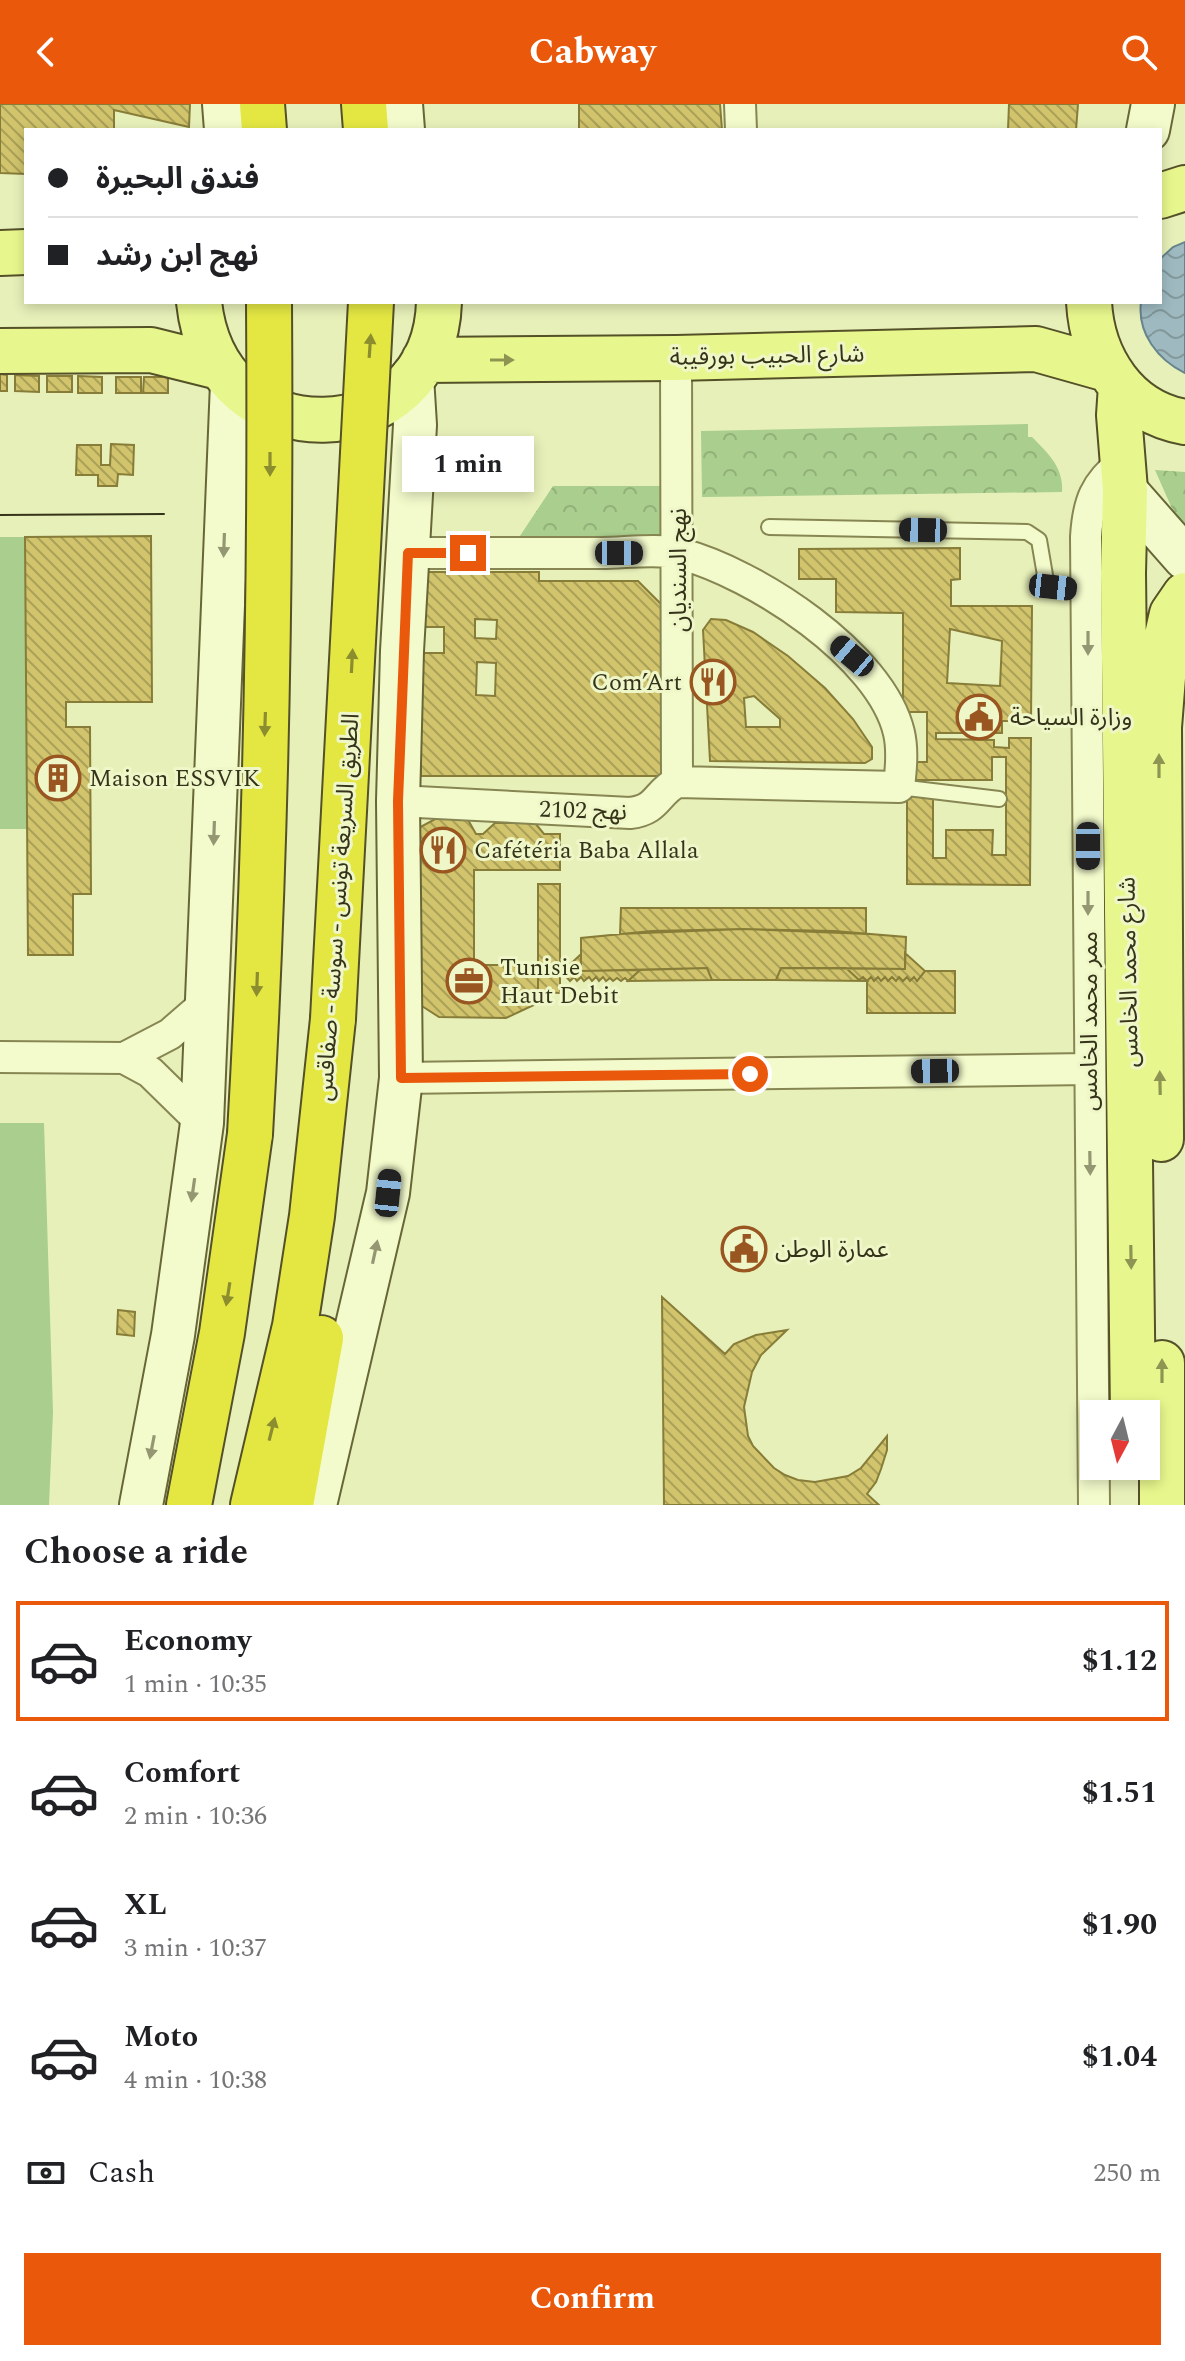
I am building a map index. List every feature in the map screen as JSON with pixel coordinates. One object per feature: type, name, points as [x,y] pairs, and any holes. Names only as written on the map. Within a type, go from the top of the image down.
[{"type":"highway","points":[[262,104],[264,128]]},
{"type":"highway","points":[[364,104],[366,128]]},
{"type":"highway","points":[[189,1505],[222,1333],[250,1134],[256,1027],[270,528],[269,304]]},
{"type":"highway","name":"الطريق السريعة تونس - سوسة - صفاقس","points":[[253,1505],[295,1326],[327,1088],[371,304]]},
{"type":"highway","points":[[291,1505],[341,1212],[343,1170],[340,1133],[327,1088]]},
{"type":"main road","points":[[1162,195],[1185,188]]},
{"type":"main road","points":[[0,253],[24,252]]},
{"type":"main road","points":[[199,304],[207,345],[226,375],[256,402],[283,415],[324,421],[363,412],[398,391],[418,368],[437,324],[439,304]]},
{"type":"main road","points":[[1089,304],[1097,347],[1114,378],[1156,413],[1185,422]]},
{"type":"main road","name":"شارع الحبيب بورقيبة","points":[[418,368],[1036,349],[1114,378]]},
{"type":"main road","points":[[0,351],[151,350],[226,375]]},
{"type":"main road","name":"شارع محمد الخامس","points":[[1114,378],[1124,476],[1133,1400]]},
{"type":"main road","name":"شارع محمد الخامس","points":[[1162,1505],[1159,727],[1166,640],[1172,614],[1185,595]]},
{"type":"main road","points":[[1133,1480],[1134,1505]]},
{"type":"street","points":[[224,104],[226,128]]},
{"type":"street","points":[[401,104],[403,128]]},
{"type":"street","points":[[740,104],[741,128]]},
{"type":"street","points":[[1148,128],[1153,104]]},
{"type":"street","name":"نهج السنديان","points":[[676,358],[679,553],[677,782]]},
{"type":"street","points":[[315,1505],[388,1193],[401,1078],[398,801],[418,368]]},
{"type":"street","points":[[141,1505],[173,1335],[202,1123],[226,375]]},
{"type":"street","name":"ممر محمد الخامس","points":[[1094,1505],[1086,537],[1091,505],[1098,487],[1107,474],[1124,476]]},
{"type":"street","points":[[1124,476],[1185,558]]},
{"type":"street","points":[[408,553],[679,553],[774,595],[852,656],[874,683],[899,733],[899,787],[677,782]]},
{"type":"street","name":"نهج 2102","points":[[398,801],[630,813],[652,807],[669,786],[677,782]]},
{"type":"street","points":[[124,1058],[170,1034],[208,1001]]},
{"type":"street","points":[[0,1057],[124,1058],[150,1072],[202,1123]]},
{"type":"street","points":[[401,1078],[1088,1069]]},
{"type":"lane","points":[[769,527],[1027,532],[1039,540],[1046,581],[1053,587],[1088,590]]},
{"type":"lane","points":[[899,787],[999,799]]},
{"type":"green space","points":[[1028,424],[1028,437],[1044,449],[1058,468],[1062,492],[702,497],[701,431]]},
{"type":"green space","points":[[1155,470],[1185,472],[1185,538]]},
{"type":"green space","points":[[553,486],[666,486],[668,550],[512,548]]},
{"type":"green space","points":[[0,537],[25,537],[27,829],[0,829]]},
{"type":"green space","points":[[0,1123],[44,1123],[53,1412],[49,1505],[0,1505]]},
{"type":"water","points":[[1185,242],[1185,373],[1158,353],[1142,324],[1141,304],[1162,304],[1162,257],[1173,247]]},
{"type":"building","points":[[0,104],[190,104],[189,127],[114,110],[114,128],[24,128],[24,174],[0,173]]},
{"type":"building","points":[[579,104],[720,104],[722,128],[579,128]]},
{"type":"building","points":[[1009,104],[1078,104],[1076,128],[1008,128]]},
{"type":"building","points":[[0,374],[7,375],[7,391],[0,391]]},
{"type":"building","points":[[15,375],[39,376],[39,392],[15,391]]},
{"type":"building","points":[[47,376],[72,376],[72,392],[47,392]]},
{"type":"building","points":[[78,376],[102,377],[102,393],[78,393]]},
{"type":"building","points":[[116,377],[141,377],[141,393],[116,393]]},
{"type":"building","points":[[144,377],[168,377],[168,393],[143,393]]},
{"type":"building","points":[[111,444],[134,445],[133,475],[118,474],[117,486],[98,486],[98,475],[76,475],[77,445],[101,445],[101,465],[110,465]]},
{"type":"building","name":"Maison ESSVIK","points":[[151,536],[152,702],[66,702],[66,727],[90,727],[91,894],[73,894],[73,955],[28,955],[25,537]]},
{"type":"building","name":"وزارة السياحة","points":[[960,548],[960,579],[951,580],[951,606],[1032,606],[1031,721],[1002,721],[1002,733],[936,733],[936,739],[994,740],[994,747],[1009,748],[1009,738],[1031,738],[1030,885],[907,884],[907,796],[933,796],[933,858],[946,858],[946,830],[993,830],[992,855],[1006,855],[1006,757],[992,757],[992,780],[911,780],[911,762],[927,762],[927,712],[903,712],[903,613],[836,612],[836,579],[799,579],[799,549]],"holes":[[[950,629],[1002,641],[1000,686],[947,683]]]},
{"type":"building","points":[[416,572],[539,572],[539,581],[638,581],[665,608],[665,776],[421,776],[421,653],[444,653],[444,627],[416,627]],"holes":[[[475,619],[497,620],[496,639],[475,638]],[[477,662],[496,663],[495,696],[476,695]]]},
{"type":"building","points":[[711,619],[726,620],[753,632],[788,656],[825,688],[853,719],[872,747],[872,759],[865,763],[710,761],[703,630]],"holes":[[[754,696],[780,719],[780,727],[746,727],[744,698]]]},
{"type":"building","points":[[437,818],[467,818],[476,834],[483,834],[495,823],[535,823],[544,834],[560,834],[560,870],[474,870],[474,965],[538,965],[538,1003],[506,1018],[439,1017],[411,999],[411,832]]},
{"type":"building","points":[[538,884],[560,884],[560,993],[538,992]]},
{"type":"building","points":[[621,908],[866,908],[866,934],[743,929],[620,934]]},
{"type":"building","points":[[652,931],[834,931],[906,937],[905,969],[781,968],[776,980],[712,980],[707,968],[581,971],[581,938]]},
{"type":"building","points":[[905,953],[925,971],[917,981],[914,977],[910,981],[907,977],[903,981],[899,977],[896,981],[892,977],[888,981],[885,977],[881,981],[878,977],[874,981],[871,977],[867,981],[863,977],[859,980],[846,968],[905,969]]},
{"type":"building","points":[[581,954],[581,971],[640,970],[628,981],[617,978],[613,981],[610,978],[606,981],[603,977],[599,981],[596,977],[592,981],[589,977],[584,981],[581,977],[577,981],[574,977],[570,981],[562,972]]},
{"type":"building","points":[[707,968],[712,980],[628,981],[640,970]]},
{"type":"building","points":[[781,968],[846,968],[859,980],[863,977],[867,981],[776,980]]},
{"type":"building","points":[[925,971],[955,971],[955,1013],[867,1013],[867,981],[871,977],[874,981],[885,977],[888,981],[892,977],[896,981],[899,977],[903,981],[907,977],[910,981],[914,977],[917,981]]},
{"type":"building","points":[[662,1297],[725,1354],[734,1344],[756,1335],[787,1330],[761,1355],[752,1372],[744,1407],[748,1436],[753,1446],[785,1475],[815,1482],[848,1476],[861,1468],[887,1436],[887,1450],[881,1469],[867,1494],[879,1505],[664,1505]]},
{"type":"building","points":[[118,1310],[135,1312],[134,1336],[117,1334]]},
{"type":"tram line","points":[[0,515],[164,514]]},
{"type":"place","name":"Com’Art","points":[[713,682]]},
{"type":"place","name":"وزارة السياحة","points":[[979,717]]},
{"type":"place","name":"Maison ESSVIK","points":[[58,778]]},
{"type":"place","name":"Cafétéria Baba Allala","points":[[443,850]]},
{"type":"place","name":"Tunisie Haut Debit","points":[[469,981]]},
{"type":"place","name":"عمارة الوطن","points":[[744,1249]]},
{"type":"route","points":[[468,553],[408,553],[398,801],[401,1078],[750,1074]]}]
